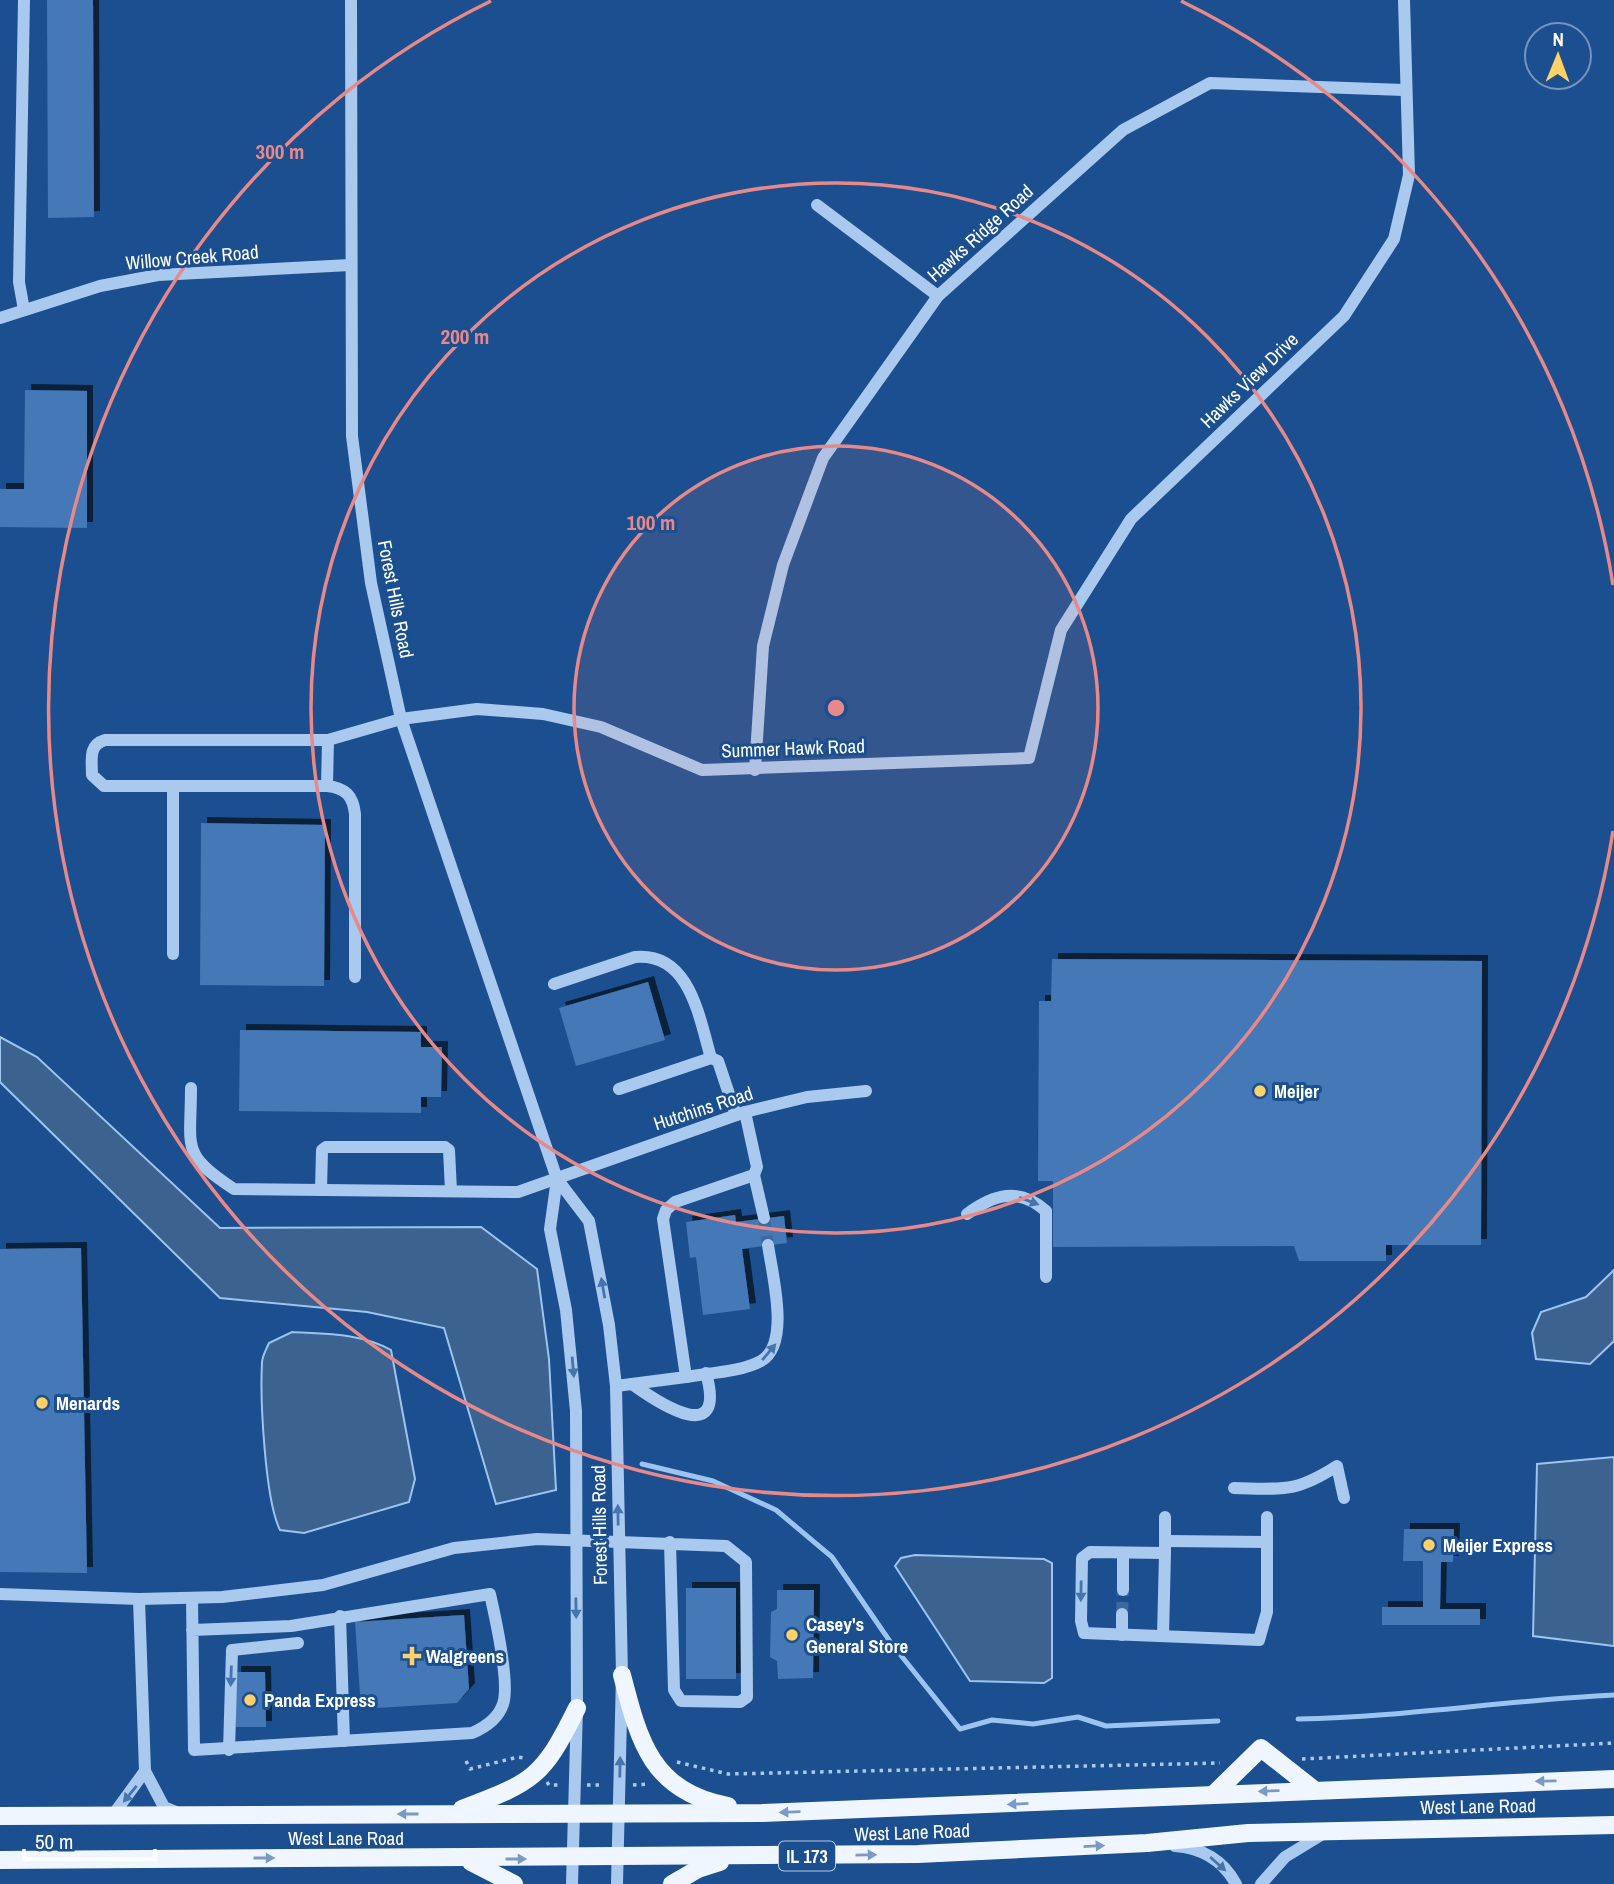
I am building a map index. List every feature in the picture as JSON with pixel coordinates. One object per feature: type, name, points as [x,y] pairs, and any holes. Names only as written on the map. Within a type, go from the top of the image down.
[{"type":"main road","points":[[622,1675],[641,1739],[651,1759],[671,1784],[717,1804],[762,1812]]},
{"type":"main road","points":[[449,1814],[501,1795],[538,1773],[549,1761],[577,1708]]},
{"type":"main road","points":[[1213,1794],[1261,1748],[1313,1790]]},
{"type":"main road","name":"West Lane Road","points":[[0,1816],[762,1812],[1614,1779]]},
{"type":"main road","name":"West Lane Road","points":[[0,1860],[918,1854],[1147,1843],[1248,1833],[1614,1825]]},
{"type":"main road","points":[[673,1884],[698,1869],[722,1861],[760,1857]]},
{"type":"main road","points":[[465,1859],[514,1884]]},
{"type":"street","points":[[24,0],[19,282],[24,310]]},
{"type":"street","name":"Forest Hills Road","points":[[351,0],[352,436],[359,511],[371,583],[401,719],[557,1179],[589,1221],[605,1297],[616,1386],[622,1675],[617,1884]]},
{"type":"street","name":"Hawks View Drive","points":[[1029,758],[1060,630],[1130,519],[1344,316],[1394,239],[1409,175],[1404,90],[1404,0]]},
{"type":"street","name":"Hawks Ridge Road","points":[[755,770],[763,646],[783,565],[823,458],[937,296],[1123,130],[1210,83],[1404,90]]},
{"type":"street","points":[[817,205],[937,296]]},
{"type":"street","name":"Willow Creek Road","points":[[0,318],[100,286],[158,275],[350,265]]},
{"type":"street","name":"Summer Hawk Road","points":[[173,786],[104,786],[92,775],[93,749],[97,742],[105,740],[328,740],[401,719],[477,709],[543,714],[601,727],[702,770],[1029,758]]},
{"type":"street","points":[[327,786],[328,740]]},
{"type":"street","points":[[173,954],[173,786],[327,786],[340,788],[349,794],[355,814],[355,977]]},
{"type":"street","points":[[554,984],[635,957],[649,956],[664,961],[678,971],[694,1000],[711,1058]]},
{"type":"street","points":[[619,1089],[711,1058],[718,1061],[741,1114],[757,1167],[754,1175],[765,1218]]},
{"type":"street","name":"Hutchins Road","points":[[191,1088],[191,1149],[203,1168],[234,1189],[518,1192],[741,1114],[807,1097],[866,1091]]},
{"type":"street","points":[[321,1190],[322,1150],[326,1147],[444,1146],[449,1150],[451,1191]]},
{"type":"street","points":[[686,1377],[664,1230],[666,1210],[675,1202],[754,1175]]},
{"type":"street","name":"Forest Hills Road","points":[[557,1179],[550,1229],[566,1310],[573,1366],[577,1708],[572,1884]]},
{"type":"street","points":[[967,1214],[993,1197],[1016,1196],[1036,1202],[1046,1211],[1046,1276]]},
{"type":"street","points":[[616,1386],[686,1377],[761,1361],[777,1342],[778,1320],[768,1245]]},
{"type":"street","points":[[632,1384],[660,1404],[681,1414],[694,1416],[706,1412],[711,1402],[706,1373]]},
{"type":"street","points":[[1234,1488],[1289,1489],[1309,1484],[1337,1466],[1344,1498]]},
{"type":"street","points":[[1163,1636],[1165,1517]]},
{"type":"street","points":[[1267,1517],[1267,1542],[1267,1612],[1259,1640],[1084,1633],[1081,1621],[1082,1558],[1090,1552],[1123,1553],[1165,1547],[1267,1542]]},
{"type":"street","points":[[0,1594],[139,1599],[192,1598],[323,1585],[375,1568],[477,1545],[537,1539],[670,1542],[726,1546],[746,1562],[747,1697],[740,1702],[681,1701],[674,1690],[670,1542]]},
{"type":"street","points":[[1123,1553],[1123,1590]]},
{"type":"street","points":[[192,1598],[192,1630],[194,1750],[229,1750],[472,1733],[485,1727],[499,1712],[505,1700],[498,1626],[490,1594],[369,1611],[291,1626],[192,1630]]},
{"type":"street","points":[[139,1599],[145,1771],[164,1807],[182,1815]]},
{"type":"street","points":[[1122,1614],[1122,1635]]},
{"type":"street","points":[[340,1616],[344,1741]]},
{"type":"street","points":[[229,1750],[232,1650],[298,1643]]},
{"type":"street","points":[[113,1815],[145,1771]]},
{"type":"street","points":[[1261,1884],[1285,1857],[1329,1830]]},
{"type":"street","points":[[1147,1843],[1194,1848],[1217,1860],[1236,1884]]},
{"type":"path","points":[[1277,1760],[1614,1743]]},
{"type":"path","points":[[466,1761],[470,1769],[518,1757],[526,1758],[532,1766]]},
{"type":"path","points":[[668,1768],[681,1762],[728,1774],[1247,1762]]},
{"type":"path","points":[[547,1782],[549,1785],[648,1785],[652,1782]]},
{"type":"water","points":[[0,1037],[37,1057],[220,1228],[481,1227],[537,1269],[549,1359],[556,1490],[496,1504],[444,1328],[367,1312],[220,1298],[0,1082]]},
{"type":"water","points":[[1614,1270],[1614,1341],[1590,1364],[1536,1359],[1532,1333],[1541,1312],[1586,1297]]},
{"type":"water","points":[[292,1332],[355,1337],[391,1350],[415,1479],[409,1502],[304,1533],[280,1530],[267,1473],[262,1363],[269,1343]]},
{"type":"water","points":[[1614,1457],[1614,1646],[1533,1636],[1537,1464]]},
{"type":"water","points":[[915,1555],[1044,1559],[1052,1563],[1052,1678],[1044,1683],[970,1681],[895,1566],[901,1558]]},
{"type":"building","points":[[47,0],[93,0],[94,217],[48,218]]},
{"type":"building","points":[[25,390],[87,391],[87,528],[0,527],[0,489],[24,489]]},
{"type":"building","points":[[201,823],[325,825],[324,986],[200,985]]},
{"type":"building","name":"Meijer","points":[[1052,959],[1482,961],[1481,1245],[1386,1245],[1386,1261],[1299,1261],[1294,1246],[1053,1247],[1053,1181],[1038,1181],[1039,1001],[1051,1001]]},
{"type":"building","points":[[648,982],[665,1040],[576,1066],[559,1008]]},
{"type":"building","points":[[240,1030],[421,1032],[421,1047],[442,1047],[441,1097],[421,1097],[421,1113],[239,1111]]},
{"type":"building","points":[[735,1215],[736,1222],[784,1216],[787,1243],[742,1249],[750,1309],[703,1315],[696,1257],[690,1258],[686,1222]]},
{"type":"building","name":"Menards","points":[[81,1248],[87,1573],[0,1572],[0,1249]]},
{"type":"building","points":[[1404,1529],[1454,1529],[1453,1562],[1441,1562],[1440,1609],[1480,1609],[1480,1625],[1382,1625],[1382,1607],[1423,1607],[1423,1561],[1403,1561]]},
{"type":"building","points":[[686,1588],[736,1588],[736,1679],[686,1679]]},
{"type":"building","name":"Casey's General Store","points":[[777,1590],[814,1590],[813,1678],[778,1679],[777,1661],[770,1657],[771,1612],[777,1609]]},
{"type":"building","name":"Walgreens","points":[[464,1615],[469,1689],[457,1703],[361,1709],[355,1622]]},
{"type":"building","name":"Panda Express","points":[[235,1672],[265,1672],[266,1727],[236,1727]]},
{"type":"waterway","points":[[642,1464],[713,1481],[776,1510],[832,1557],[891,1643],[960,1729],[992,1720],[1033,1724],[1078,1717],[1106,1726],[1218,1721]]},
{"type":"waterway","points":[[1298,1719],[1614,1695]]},
{"type":"tunnel","points":[[764,1218],[768,1245]]},
{"type":"tunnel","points":[[1122,1614],[1123,1590]]},
{"type":"place","name":"Meijer","points":[[1260,1091]]},
{"type":"place","name":"Menards","points":[[42,1403]]},
{"type":"place","name":"Meijer Express","points":[[1429,1545]]},
{"type":"place","name":"Casey's General Store","points":[[792,1635]]},
{"type":"place","name":"Walgreens","points":[[412,1656]]},
{"type":"place","name":"Panda Express","points":[[250,1700]]}]
